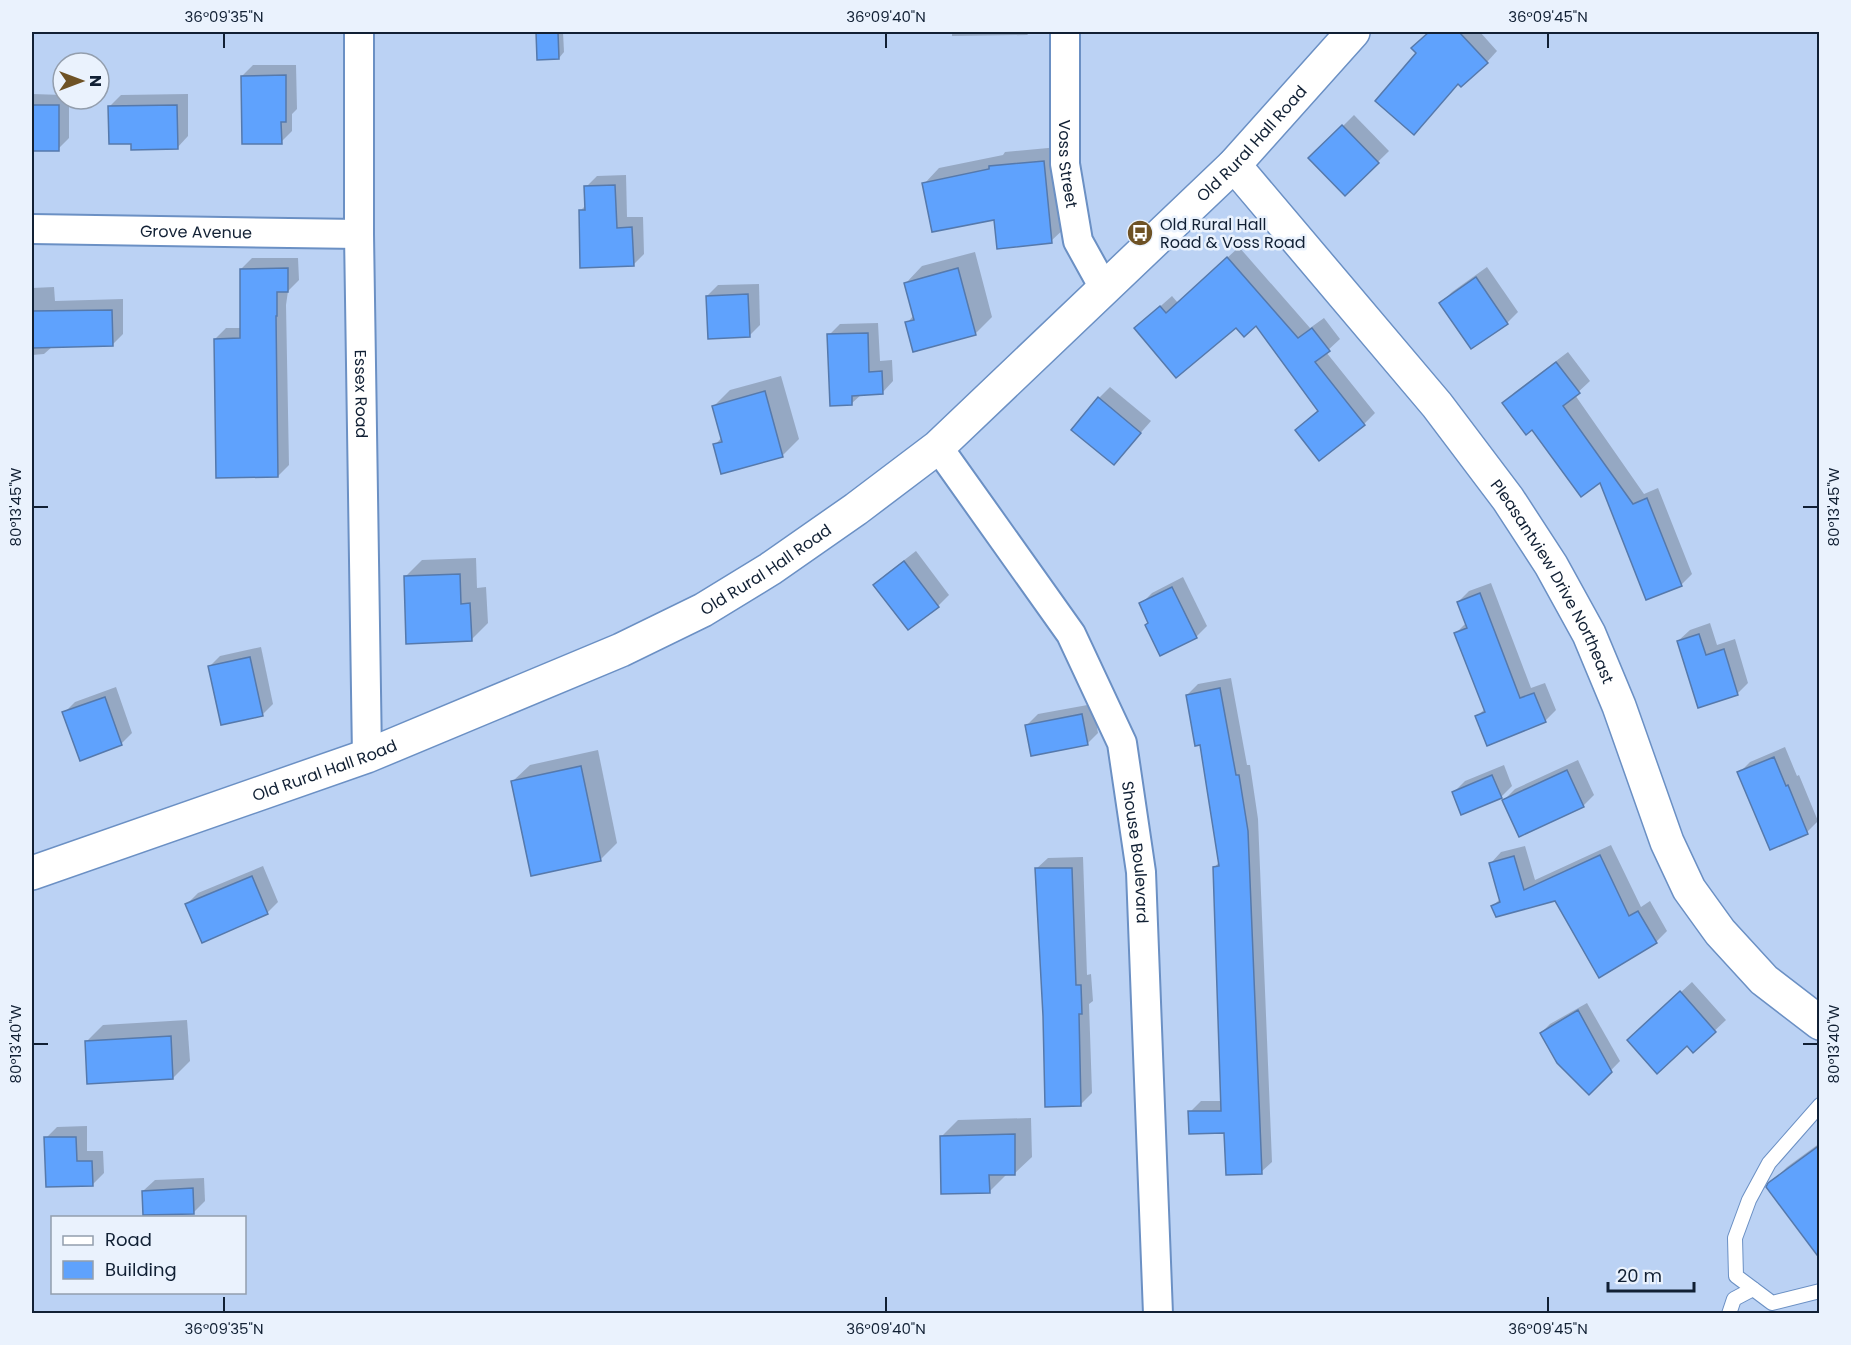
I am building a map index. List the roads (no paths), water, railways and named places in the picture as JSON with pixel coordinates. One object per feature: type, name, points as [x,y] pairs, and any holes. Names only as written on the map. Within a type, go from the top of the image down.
[{"type":"main road","name":"Old Rural Hall Road","points":[[32,873],[367,756],[621,650],[703,610],[780,562],[856,509],[938,447],[1234,165],[1353,32]]},
{"type":"main road","name":"Pleasantview Drive Northeast","points":[[1234,165],[1437,405],[1508,499],[1551,565],[1589,634],[1619,706],[1667,842],[1689,889],[1720,932],[1764,980],[1820,1023]]},
{"type":"street","name":"Essex Road","points":[[359,32],[359,234],[367,756]]},
{"type":"street","name":"Voss Street","points":[[1065,32],[1065,165],[1078,241],[1104,288]]},
{"type":"street","name":"Grove Avenue","points":[[32,229],[359,234]]},
{"type":"street","name":"Shouse Boulevard","points":[[938,447],[1071,634],[1122,742],[1141,872],[1158,1314]]},
{"type":"lane","points":[[1820,1105],[1769,1162],[1749,1200],[1735,1238],[1736,1276],[1772,1303],[1820,1291]]},
{"type":"lane","points":[[1729,1314],[1734,1299],[1753,1289]]},
{"type":"place","name":"Old Rural Hall Road & Voss Road","points":[[1140,233]]}]
